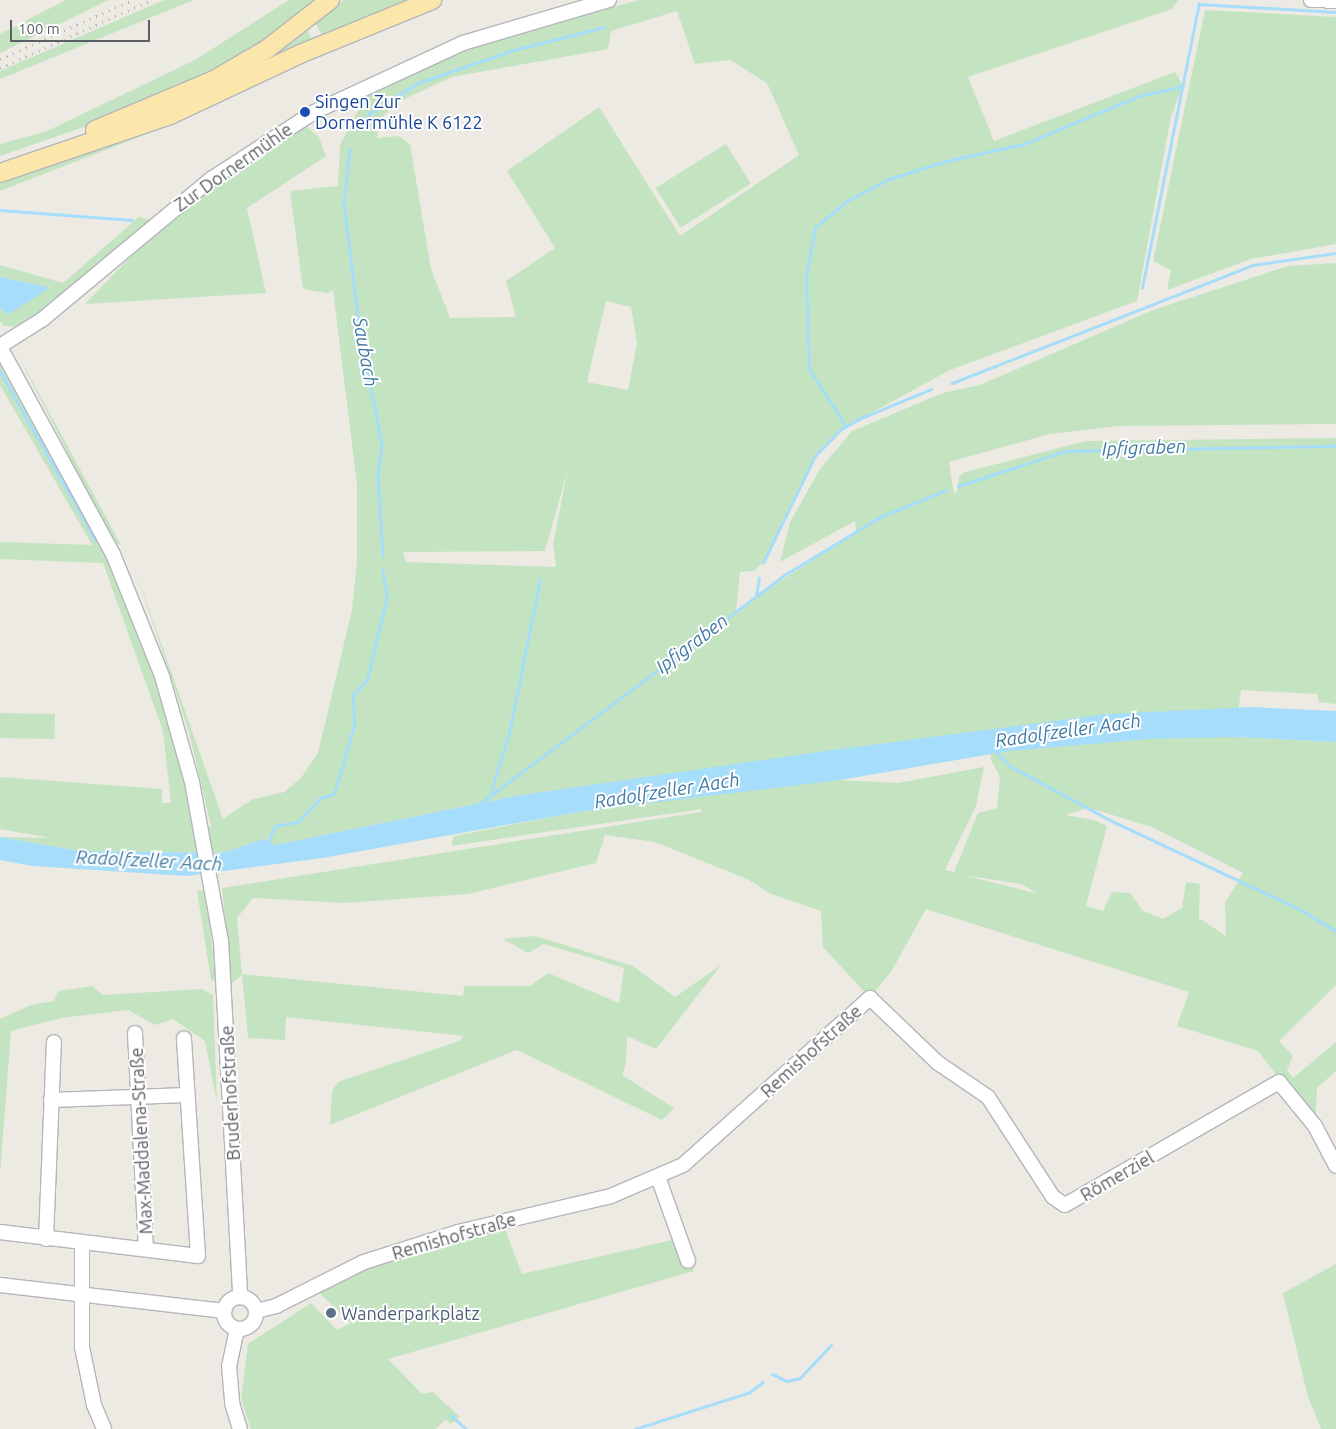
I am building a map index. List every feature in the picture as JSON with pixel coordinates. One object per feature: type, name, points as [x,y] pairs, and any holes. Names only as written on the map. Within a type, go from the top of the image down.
[{"type":"main road","points":[[0,162],[166,103],[214,80],[267,50],[330,0]]},
{"type":"main road","points":[[0,173],[170,115],[300,54],[432,0]]},
{"type":"street","name":"Zur Dornermühle","points":[[0,347],[43,319],[211,179],[314,112],[463,43],[609,0]]},
{"type":"street","points":[[1311,0],[1336,1]]},
{"type":"street","name":"Bruderhofstraße","points":[[0,347],[113,554],[145,629],[177,724],[204,839],[225,992],[240,1297]]},
{"type":"street","name":"Römerziel","points":[[870,998],[938,1063],[988,1097],[1052,1197],[1065,1205],[1279,1082],[1315,1126],[1336,1166]]},
{"type":"street","name":"Remishofstraße","points":[[256,1311],[276,1306],[364,1262],[406,1248],[611,1196],[658,1177],[704,1150],[870,998]]},
{"type":"street","name":"Max-Maddalena-Straße","points":[[135,1033],[146,1248]]},
{"type":"street","points":[[0,1232],[82,1244],[146,1248],[198,1256],[184,1038]]},
{"type":"street","points":[[46,1239],[54,1042]]},
{"type":"street","points":[[51,1100],[187,1096]]},
{"type":"street","points":[[658,1177],[688,1261]]},
{"type":"street","points":[[82,1244],[79,1295],[88,1383],[104,1429]]},
{"type":"street","points":[[0,1286],[224,1311]]},
{"type":"street","points":[[240,1297],[253,1304],[256,1311],[251,1325],[237,1329],[230,1326],[224,1311],[227,1304],[240,1297]]},
{"type":"street","points":[[237,1329],[229,1366],[232,1403],[240,1429]]},
{"type":"green space","points":[[66,0],[109,0],[0,53],[0,34]]},
{"type":"green space","points":[[164,0],[194,0],[0,79],[0,71]]},
{"type":"green space","points":[[289,0],[321,0],[213,74],[142,107],[0,156],[0,144],[47,131],[195,60]]},
{"type":"green space","points":[[343,0],[416,0],[328,36],[321,34],[315,22]]},
{"type":"green space","points":[[640,0],[1178,0],[1172,9],[968,77],[994,141],[1175,72],[1183,86],[1171,116],[1137,301],[950,370],[840,430],[815,456],[763,563],[754,571],[740,572],[736,610],[856,532],[855,521],[780,562],[790,522],[820,469],[852,431],[943,393],[980,385],[1153,310],[1288,266],[1336,263],[1336,424],[1119,426],[1050,434],[949,462],[954,494],[957,492],[959,476],[965,472],[1086,441],[1336,438],[1336,704],[1319,702],[1317,694],[1241,690],[1235,737],[1336,742],[1336,985],[1279,1041],[1293,1056],[1287,1070],[1293,1078],[1336,1042],[1336,1071],[1317,1088],[1315,1126],[1258,1051],[1177,1026],[1189,992],[926,909],[892,970],[870,998],[823,947],[821,911],[771,894],[749,880],[655,842],[605,835],[596,863],[468,894],[344,903],[253,898],[237,918],[242,974],[463,996],[464,986],[530,986],[548,973],[619,1003],[624,968],[544,944],[528,953],[503,939],[535,936],[633,966],[675,997],[721,965],[656,1049],[627,1036],[626,1063],[622,1075],[674,1108],[662,1120],[517,1050],[330,1125],[332,1091],[338,1082],[459,1041],[464,1036],[286,1017],[285,1040],[248,1038],[242,975],[231,984],[222,888],[701,812],[702,809],[451,846],[454,836],[584,811],[765,786],[840,780],[898,783],[984,767],[976,806],[945,870],[954,872],[978,813],[997,808],[1000,777],[991,760],[987,731],[515,796],[275,845],[264,839],[222,853],[80,851],[0,837],[51,838],[0,829],[0,777],[162,789],[162,803],[171,803],[163,731],[103,563],[0,559],[0,542],[92,545],[0,385],[0,365],[102,543],[136,621],[174,731],[195,838],[211,826],[189,732],[134,566],[223,819],[251,800],[284,792],[301,778],[318,753],[352,610],[357,561],[357,484],[333,290],[328,293],[303,289],[290,191],[338,186],[340,145],[370,88],[519,30]],"holes":[[[677,11],[695,64],[730,60],[767,83],[799,155],[680,236],[599,107],[507,171],[555,248],[506,281],[516,317],[450,318],[431,269],[410,144],[399,136],[377,138],[380,119],[398,102],[452,77],[608,49],[611,31]],[[606,301],[631,307],[637,343],[628,390],[587,382]],[[568,469],[553,544],[556,567],[406,562],[403,552],[545,551]],[[1089,808],[1152,827],[1243,873],[1225,903],[1226,936],[1199,918],[1200,884],[1186,882],[1182,908],[1163,919],[1143,911],[1130,893],[1112,892],[1103,911],[1086,906],[1107,826],[1094,820],[1065,815]],[[963,875],[1021,884],[1039,894]]]},
{"type":"green space","points":[[1205,10],[1336,17],[1336,244],[1251,259],[1167,290],[1171,270],[1153,261]]},
{"type":"green space","points":[[305,27],[313,41],[244,74]]},
{"type":"green space","points":[[306,126],[319,137],[326,156],[247,208],[266,293],[85,304],[145,242],[229,175]]},
{"type":"green space","points":[[157,130],[0,191],[0,178]]},
{"type":"green space","points":[[726,144],[751,184],[681,228],[656,188]]},
{"type":"green space","points":[[139,217],[150,220],[54,301],[17,327],[4,326],[0,321],[0,265],[63,283]]},
{"type":"green space","points":[[16,351],[121,545],[113,542]]},
{"type":"green space","points":[[0,713],[55,714],[55,739],[0,738]]},
{"type":"green space","points":[[197,890],[206,891],[216,982],[211,980]]},
{"type":"green space","points":[[92,986],[103,995],[202,989],[213,995],[217,1103],[205,1041],[173,1019],[155,1025],[128,1010],[61,1018],[11,1031],[0,1174],[0,1019],[31,1005],[54,1001],[58,991]]},
{"type":"green space","points":[[502,1221],[522,1274],[677,1239],[694,1271],[388,1359],[422,1394],[433,1392],[460,1417],[450,1424],[446,1419],[436,1429],[251,1429],[241,1399],[248,1344],[311,1303],[337,1330],[351,1323],[313,1287]]},
{"type":"green space","points":[[1336,1264],[1336,1429],[1321,1429],[1308,1397],[1283,1293]]},
{"type":"water","points":[[0,277],[47,287],[48,289],[7,315],[0,307]]},
{"type":"water","name":"Radolfzeller Aach","points":[[1251,707],[1336,711],[1336,742],[1235,737],[1148,739],[1009,751],[840,780],[584,811],[322,858],[187,876],[33,866],[0,860],[0,837],[80,851],[222,853],[264,839],[275,845],[515,796],[825,751],[1107,714]]},
{"type":"waterway","points":[[1142,288],[1199,4],[1336,12]]},
{"type":"waterway","name":"Saubach","points":[[356,130],[370,113],[418,83],[514,50],[604,27]]},
{"type":"waterway","points":[[846,427],[809,369],[806,277],[815,228],[847,201],[889,179],[946,161],[1024,144],[1139,96],[1183,86]]},
{"type":"waterway","name":"Saubach","points":[[350,149],[344,203],[360,332],[382,444],[378,477],[383,556]]},
{"type":"waterway","points":[[0,210],[132,220]]},
{"type":"waterway","points":[[952,383],[1253,265],[1336,253]]},
{"type":"waterway","points":[[0,371],[96,541]]},
{"type":"waterway","points":[[763,563],[815,456],[840,430],[859,419],[931,389]]},
{"type":"waterway","name":"Ipfigraben","points":[[958,486],[1066,451],[1336,446]]},
{"type":"waterway","name":"Ipfigraben","points":[[474,808],[786,574],[880,517],[946,490]]},
{"type":"waterway","name":"Saubach","points":[[267,844],[275,826],[298,822],[320,798],[334,794],[354,726],[353,695],[367,680],[387,597],[382,570]]},
{"type":"waterway","points":[[756,596],[759,578]]},
{"type":"waterway","points":[[490,794],[509,733],[540,579]]},
{"type":"waterway","name":"Radolfzeller Aach","points":[[996,751],[1010,766],[1116,823],[1300,909],[1336,931]]},
{"type":"waterway","points":[[772,1374],[787,1381],[800,1378],[831,1345]]},
{"type":"waterway","points":[[635,1429],[750,1392],[763,1382]]},
{"type":"waterway","points":[[451,1415],[466,1429]]},
{"type":"railway","points":[[0,59],[132,0]]},
{"type":"railway","points":[[0,68],[151,0]]},
{"type":"place","name":"Singen Zur Dornermühle K 6122","points":[[305,112]]},
{"type":"place","name":"Wanderparkplatz","points":[[331,1313]]}]
